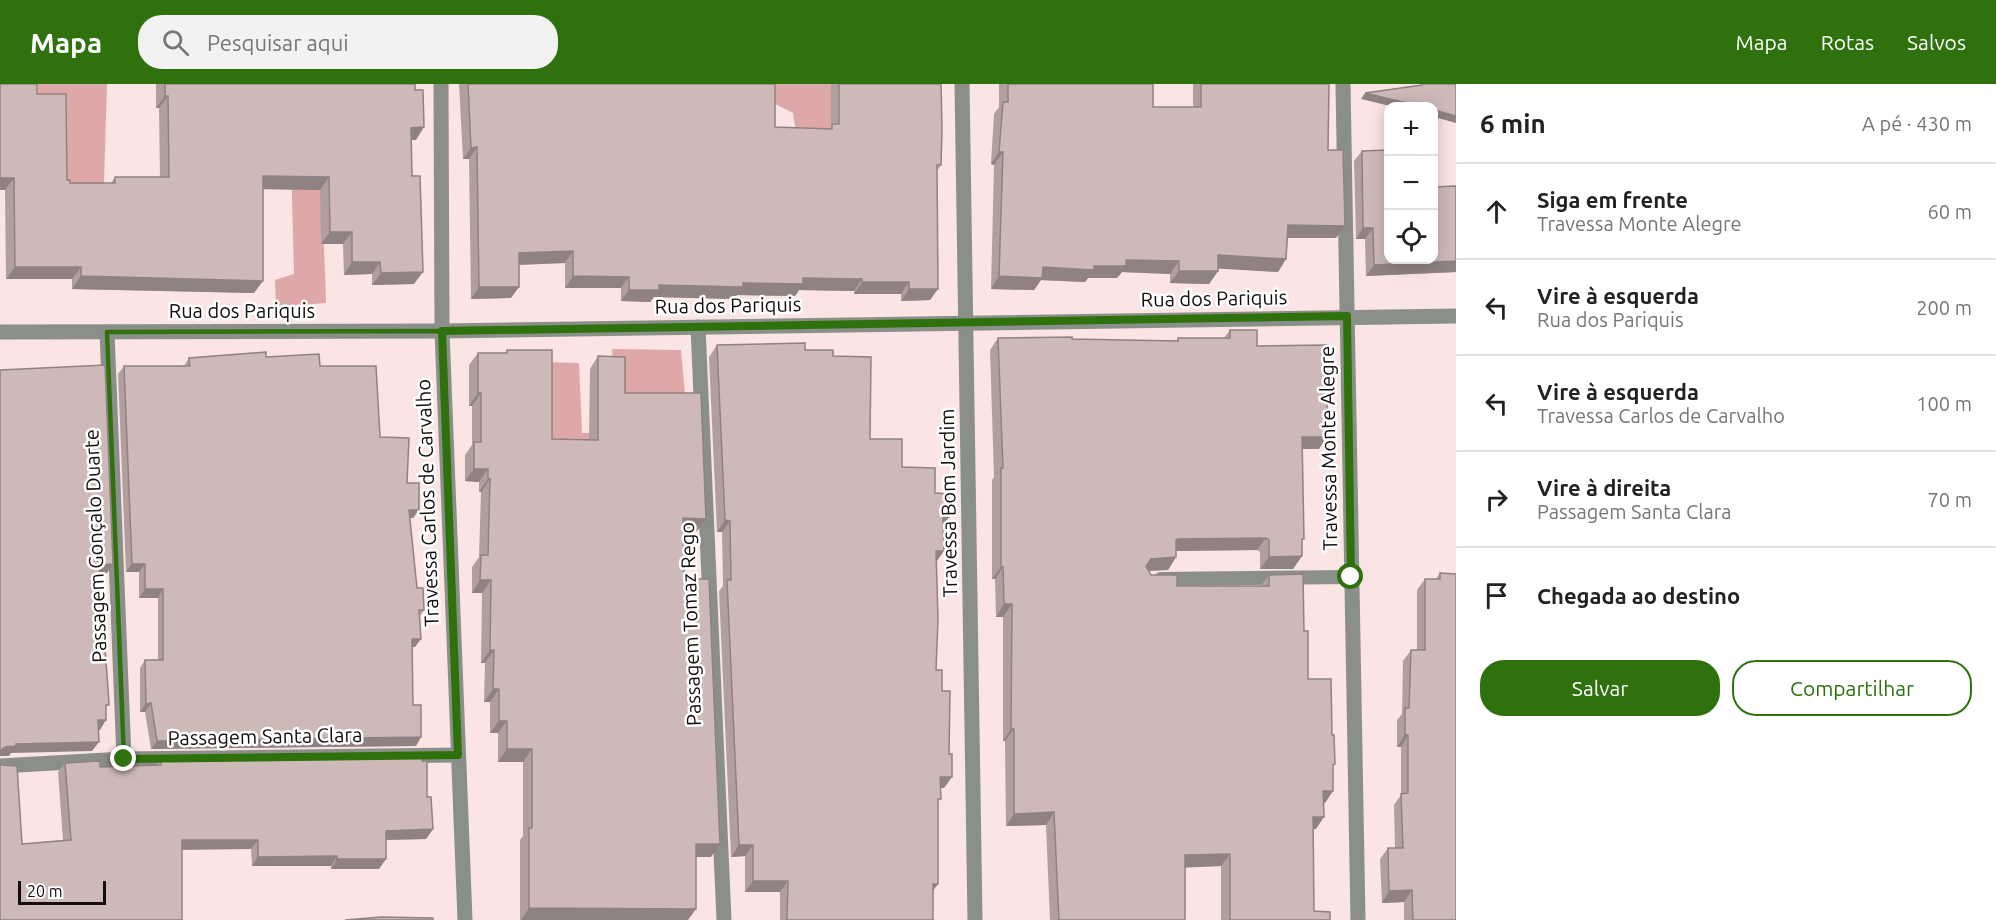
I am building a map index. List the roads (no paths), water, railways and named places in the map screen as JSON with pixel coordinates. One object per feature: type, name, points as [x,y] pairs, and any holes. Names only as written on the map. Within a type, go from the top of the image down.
[{"type":"street","name":"Travessa Carlos de Carvalho","points":[[441,84],[442,331],[465,920]]},
{"type":"street","name":"Travessa Bom Jardim","points":[[962,84],[964,322],[973,669],[975,920]]},
{"type":"street","name":"Travessa Monte Alegre","points":[[1343,84],[1358,920]]},
{"type":"street","name":"Rua dos Pariquis","points":[[0,332],[442,331],[1456,316]]},
{"type":"street","name":"Passagem Tomaz Rego","points":[[698,327],[724,920]]},
{"type":"street","name":"Passagem Gonçalo Duarte","points":[[107,332],[124,759]]},
{"type":"street","name":"Passagem Santa Clara","points":[[0,766],[124,759],[458,755]]},
{"type":"lane","points":[[1146,579],[1351,577]]}]
